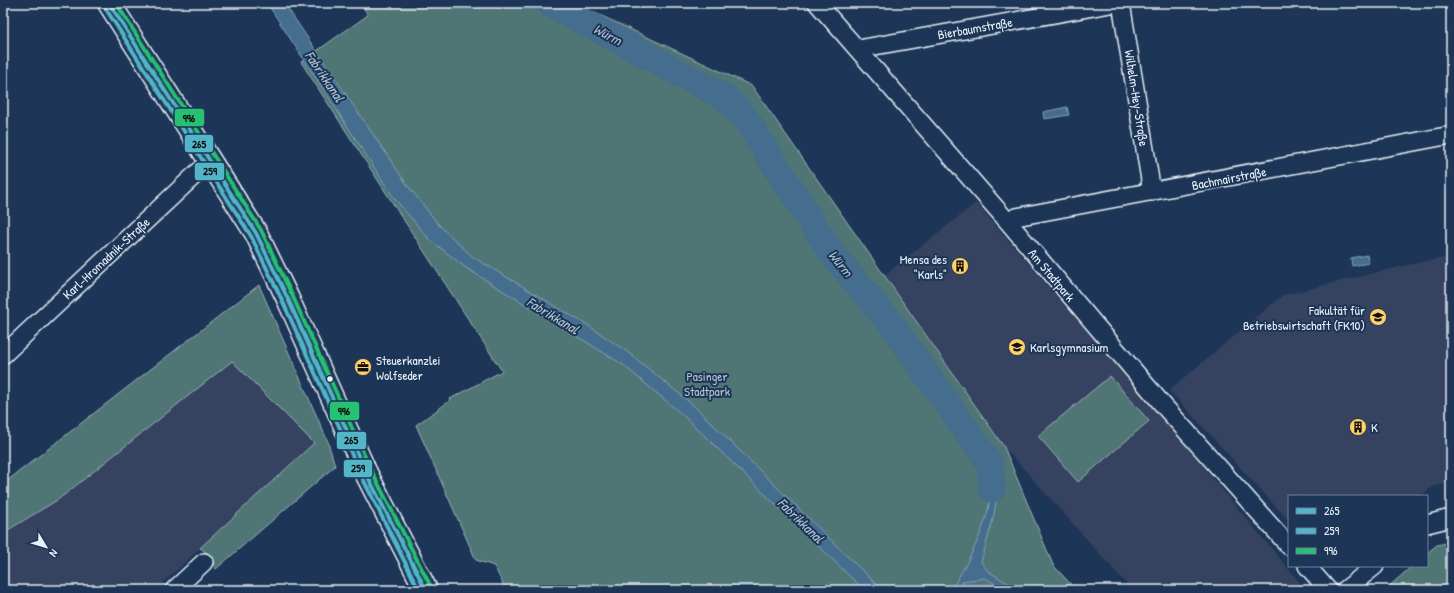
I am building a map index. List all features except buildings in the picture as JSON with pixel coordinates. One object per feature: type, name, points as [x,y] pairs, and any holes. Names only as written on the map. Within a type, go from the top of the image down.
[{"type":"main road","points":[[109,3],[256,233],[288,298],[366,473],[426,590]]},
{"type":"street","name":"Am Stadtpark","points":[[817,3],[1009,223],[1163,405],[1288,545]]},
{"type":"street","name":"Bierbaumstraße","points":[[858,49],[1116,3]]},
{"type":"street","name":"Wilhelm-Hey-Straße","points":[[1121,3],[1152,192]]},
{"type":"street","name":"Bachmairstraße","points":[[1009,223],[1016,217],[1451,135]]},
{"type":"street","name":"Karl-Hromadnik-Straße","points":[[3,355],[198,173],[211,163]]},
{"type":"street","points":[[1428,524],[1451,518]]},
{"type":"street","points":[[174,590],[204,562]]},
{"type":"street","points":[[1308,567],[1328,590]]},
{"type":"street","points":[[1345,590],[1374,567]]},
{"type":"shaded area","name":"Karlsgymnasium","points":[[976,203],[1151,404],[1306,590],[1132,590],[1004,447],[883,276]]},
{"type":"shaded area","points":[[1451,256],[1451,483],[1432,487],[1422,495],[1288,495],[1288,520],[1169,390],[1283,295]]},
{"type":"shaded area","points":[[232,360],[314,443],[155,590],[3,590],[3,533],[59,499]]},
{"type":"green space","name":"Pasinger Stadtpark","points":[[361,3],[574,3],[752,86],[1004,447],[1053,565],[1076,590],[506,590],[494,566],[476,560],[416,425],[451,400],[450,399],[502,371],[301,62],[368,15]]},
{"type":"green space","points":[[259,285],[328,442],[335,466],[216,569],[207,553],[200,548],[314,443],[232,361],[59,499],[3,533],[3,484]]},
{"type":"green space","points":[[1110,376],[1149,421],[1078,482],[1038,436]]},
{"type":"green space","points":[[1451,542],[1451,590],[1385,590],[1411,567],[1428,567],[1428,552],[1437,545]]},
{"type":"water","name":"Fabrikkanal","points":[[267,3],[284,3],[408,186],[439,225],[473,257],[589,326],[629,353],[693,405],[882,590],[864,590],[685,417],[622,364],[466,268],[429,239],[394,198]]},
{"type":"water","points":[[1067,107],[1069,115],[1044,119],[1043,112]]},
{"type":"water","points":[[1367,255],[1369,263],[1352,266],[1351,258]]},
{"type":"water","points":[[987,452],[993,466],[997,493],[993,521],[981,562],[988,571],[1019,590],[1006,590],[985,578],[963,581],[959,590],[951,590],[979,537],[988,508],[990,481],[981,458]]},
{"type":"waterway","name":"Würm","points":[[549,3],[726,98],[745,118],[833,255],[889,321],[990,464],[992,489]]},
{"type":"transit line","name":"265","points":[[109,3],[256,233],[288,299],[366,473],[426,590]]},
{"type":"transit line","name":"996","points":[[116,3],[261,230],[371,470],[431,587]]},
{"type":"transit line","name":"259","points":[[104,6],[251,236],[283,302],[361,475],[419,590]]},
{"type":"place","name":"Mensa des \"Karls\"","points":[[960,266]]},
{"type":"place","name":"Fakultät für Betriebswirtschaft (FK10)","points":[[1378,317]]},
{"type":"place","name":"Karlsgymnasium","points":[[1017,347]]},
{"type":"place","name":"Steuerkanzlei Wolfseder","points":[[363,367]]},
{"type":"place","name":"K","points":[[1358,427]]}]
